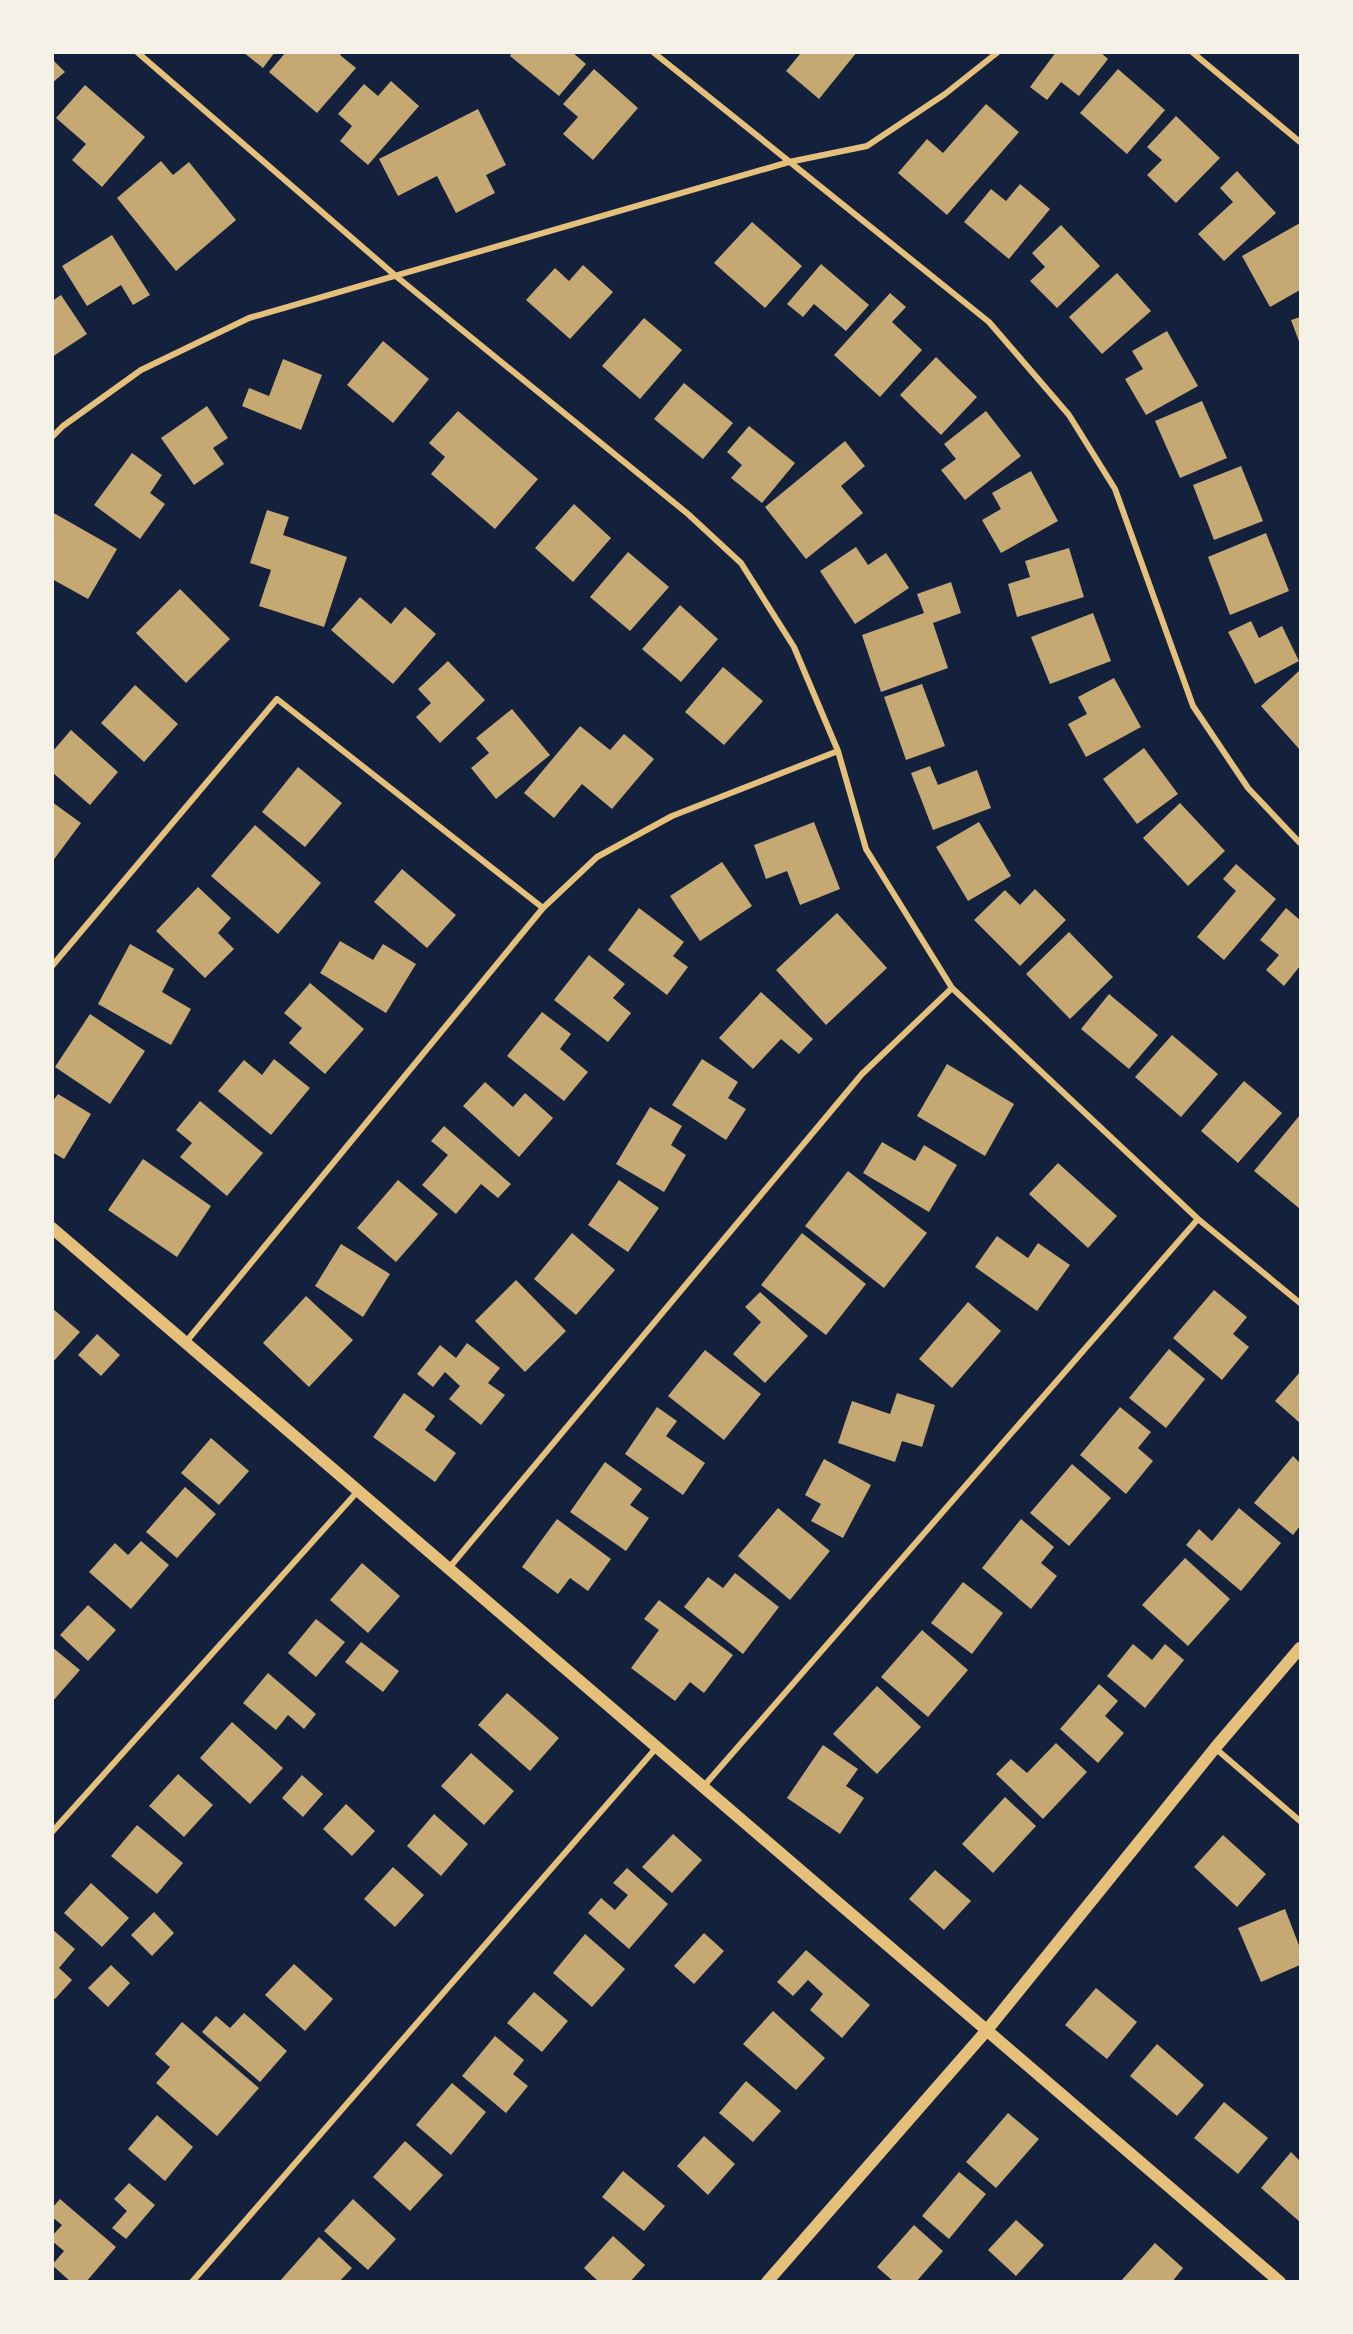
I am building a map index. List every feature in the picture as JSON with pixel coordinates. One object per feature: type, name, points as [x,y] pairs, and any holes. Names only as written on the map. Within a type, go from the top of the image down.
[{"type":"main road","points":[[52,1228],[987,2030],[1274,2280]]},
{"type":"main road","points":[[767,2282],[987,2030],[1215,1748],[1300,1648]]},
{"type":"street","points":[[137,52],[397,277],[688,514],[741,563],[794,647],[838,751],[866,849],[916,935],[952,988],[1198,1219],[1300,1303]]},
{"type":"street","points":[[653,52],[989,322],[1069,415],[1115,489],[1193,706],[1248,788],[1300,843]]},
{"type":"street","points":[[52,437],[63,426],[141,370],[249,318],[789,162],[867,146],[945,94],[998,52]]},
{"type":"street","points":[[1192,52],[1300,142]]},
{"type":"street","points":[[52,966],[277,699],[543,908]]},
{"type":"street","points":[[186,1342],[543,908],[597,857],[672,816],[838,751]]},
{"type":"street","points":[[449,1568],[862,1074],[952,988]]},
{"type":"street","points":[[703,1787],[1198,1219]]},
{"type":"street","points":[[52,1832],[358,1491]]},
{"type":"street","points":[[192,2282],[657,1747]]},
{"type":"street","points":[[1215,1748],[1300,1821]]},
{"type":"building","points":[[243,52],[275,52],[263,68]]},
{"type":"building","points":[[286,52],[342,52],[340,55],[356,68],[317,113],[269,72]]},
{"type":"building","points":[[512,52],[572,52],[586,64],[559,96],[510,56]]},
{"type":"building","points":[[798,52],[857,52],[819,99],[786,71],[800,54]]},
{"type":"building","points":[[1056,52],[1100,52],[1108,59],[1079,96],[1061,82],[1047,100],[1030,87]]},
{"type":"building","points":[[52,59],[65,72],[52,83]]},
{"type":"building","points":[[594,69],[638,108],[593,160],[563,134],[578,117],[563,104]]},
{"type":"building","points":[[1118,69],[1165,110],[1127,154],[1080,113]]},
{"type":"building","points":[[391,81],[419,106],[368,165],[340,141],[352,126],[338,114],[364,84],[378,96]]},
{"type":"building","points":[[85,85],[145,137],[102,187],[72,160],[86,144],[56,118]]},
{"type":"building","points":[[986,104],[1019,132],[947,215],[898,173],[927,139],[943,153]]},
{"type":"building","points":[[478,109],[506,165],[486,175],[495,193],[456,213],[437,176],[398,196],[379,159]]},
{"type":"building","points":[[1176,116],[1220,158],[1176,203],[1147,175],[1162,160],[1147,147]]},
{"type":"building","points":[[161,161],[173,175],[189,162],[236,220],[176,271],[117,198]]},
{"type":"building","points":[[1237,171],[1276,213],[1224,261],[1198,234],[1233,202],[1220,188]]},
{"type":"building","points":[[1020,184],[1050,209],[1009,259],[964,222],[991,189],[1006,201]]},
{"type":"building","points":[[752,222],[802,266],[765,308],[714,263]]},
{"type":"building","points":[[1300,223],[1300,290],[1270,307],[1242,256]]},
{"type":"building","points":[[1061,225],[1100,266],[1057,308],[1030,281],[1045,267],[1032,253]]},
{"type":"building","points":[[112,235],[150,295],[133,305],[121,285],[87,306],[62,266]]},
{"type":"building","points":[[821,264],[869,305],[846,331],[814,304],[803,317],[787,304]]},
{"type":"building","points":[[583,265],[613,292],[570,339],[526,300],[555,268],[569,281]]},
{"type":"building","points":[[1117,273],[1151,311],[1102,354],[1069,317]]},
{"type":"building","points":[[890,293],[906,307],[892,322],[922,350],[880,397],[834,355]]},
{"type":"building","points":[[61,295],[87,334],[52,357],[52,301]]},
{"type":"building","points":[[1300,317],[1300,344],[1291,320]]},
{"type":"building","points":[[644,318],[682,350],[640,399],[602,366]]},
{"type":"building","points":[[1167,331],[1198,386],[1146,415],[1125,379],[1143,369],[1132,351]]},
{"type":"building","points":[[383,341],[429,379],[393,423],[347,385]]},
{"type":"building","points":[[936,357],[977,397],[941,435],[900,395]]},
{"type":"building","points":[[283,359],[322,375],[301,430],[242,406],[249,388],[269,396]]},
{"type":"building","points":[[684,383],[733,423],[703,459],[654,419]]},
{"type":"building","points":[[1202,401],[1227,458],[1180,478],[1155,421]]},
{"type":"building","points":[[207,406],[228,438],[213,448],[224,464],[194,485],[161,438]]},
{"type":"building","points":[[458,411],[538,479],[495,529],[431,474],[445,457],[429,443]]},
{"type":"building","points":[[986,411],[1021,456],[965,500],[941,470],[956,459],[944,444]]},
{"type":"building","points":[[749,426],[795,463],[762,503],[731,478],[742,465],[727,452]]},
{"type":"building","points":[[845,441],[865,466],[841,486],[863,513],[806,559],[765,507]]},
{"type":"building","points":[[132,453],[162,475],[150,493],[165,504],[140,539],[94,505]]},
{"type":"building","points":[[1241,466],[1263,521],[1214,540],[1193,485]]},
{"type":"building","points":[[1031,471],[1058,521],[1001,553],[982,520],[1001,509],[992,493]]},
{"type":"building","points":[[574,504],[611,538],[573,582],[535,548]]},
{"type":"building","points":[[267,510],[289,517],[283,535],[347,557],[324,627],[259,606],[271,570],[250,563]]},
{"type":"building","points":[[52,512],[117,549],[88,599],[52,579]]},
{"type":"building","points":[[1266,533],[1289,591],[1230,615],[1208,557]]},
{"type":"building","points":[[856,547],[868,565],[886,553],[909,588],[855,624],[820,571]]},
{"type":"building","points":[[1069,548],[1084,597],[1017,617],[1008,584],[1030,577],[1025,561]]},
{"type":"building","points":[[628,552],[669,587],[630,631],[590,597]]},
{"type":"building","points":[[951,582],[961,613],[933,623],[948,668],[881,692],[862,635],[924,613],[917,594]]},
{"type":"building","points":[[180,589],[230,639],[186,683],[136,633]]},
{"type":"building","points":[[360,597],[391,624],[405,607],[436,634],[393,684],[331,630]]},
{"type":"building","points":[[680,605],[718,639],[681,682],[642,649]]},
{"type":"building","points":[[1093,613],[1111,661],[1050,684],[1031,637]]},
{"type":"building","points":[[1251,621],[1259,638],[1282,626],[1299,661],[1255,684],[1228,632]]},
{"type":"building","points":[[448,661],[485,700],[440,743],[416,717],[431,703],[418,689]]},
{"type":"building","points":[[723,667],[763,701],[724,745],[685,712]]},
{"type":"building","points":[[1300,670],[1300,750],[1261,706]]},
{"type":"building","points":[[1114,678],[1141,727],[1086,757],[1068,724],[1087,714],[1078,697]]},
{"type":"building","points":[[922,684],[945,746],[906,760],[884,697]]},
{"type":"building","points":[[135,685],[178,724],[144,762],[101,723]]},
{"type":"building","points":[[512,709],[550,755],[496,799],[471,768],[489,753],[476,738]]},
{"type":"building","points":[[580,726],[610,750],[624,734],[654,759],[612,809],[582,784],[554,818],[524,793]]},
{"type":"building","points":[[71,730],[118,772],[90,805],[52,772],[52,752]]},
{"type":"building","points":[[1144,748],[1178,794],[1137,824],[1103,779]]},
{"type":"building","points":[[930,766],[938,785],[977,770],[991,808],[933,830],[911,773]]},
{"type":"building","points":[[298,767],[342,803],[305,847],[262,812]]},
{"type":"building","points":[[52,802],[81,823],[52,862]]},
{"type":"building","points":[[1180,803],[1225,851],[1188,886],[1143,838]]},
{"type":"building","points":[[814,822],[840,889],[800,905],[787,871],[766,879],[754,845]]},
{"type":"building","points":[[979,822],[1011,876],[968,901],[936,847]]},
{"type":"building","points":[[255,825],[321,883],[278,934],[211,876]]},
{"type":"building","points":[[722,862],[752,906],[700,941],[670,896]]},
{"type":"building","points":[[1236,864],[1276,899],[1224,960],[1197,937],[1236,891],[1223,879]]},
{"type":"building","points":[[402,869],[456,915],[427,948],[374,902]]},
{"type":"building","points":[[198,887],[231,918],[218,933],[234,949],[205,978],[156,931]]},
{"type":"building","points":[[1035,889],[1066,920],[1020,966],[974,920],[1005,890],[1020,905]]},
{"type":"building","points":[[639,908],[684,942],[673,956],[688,967],[667,995],[608,950]]},
{"type":"building","points":[[1286,908],[1300,920],[1300,966],[1284,986],[1266,970],[1279,955],[1260,940]]},
{"type":"building","points":[[837,913],[887,968],[826,1025],[776,970]]},
{"type":"building","points":[[1069,932],[1113,977],[1070,1019],[1026,974]]},
{"type":"building","points":[[340,941],[373,960],[383,944],[416,964],[386,1013],[320,973]]},
{"type":"building","points":[[130,944],[174,969],[162,992],[191,1009],[171,1045],[98,1004]]},
{"type":"building","points":[[589,955],[625,984],[613,998],[631,1013],[608,1042],[554,1000]]},
{"type":"building","points":[[310,983],[364,1029],[325,1074],[289,1043],[302,1028],[284,1013]]},
{"type":"building","points":[[761,992],[813,1039],[799,1054],[781,1039],[753,1069],[719,1038]]},
{"type":"building","points":[[1109,994],[1158,1035],[1129,1069],[1081,1029]]},
{"type":"building","points":[[542,1012],[571,1034],[560,1049],[588,1072],[564,1101],[507,1056]]},
{"type":"building","points":[[90,1014],[145,1051],[110,1104],[55,1067]]},
{"type":"building","points":[[1172,1035],[1218,1074],[1181,1117],[1135,1077]]},
{"type":"building","points":[[274,1059],[310,1088],[271,1135],[218,1091],[244,1060],[262,1075]]},
{"type":"building","points":[[702,1059],[738,1082],[728,1098],[746,1109],[726,1140],[672,1105]]},
{"type":"building","points":[[947,1064],[1014,1104],[985,1156],[917,1116]]},
{"type":"building","points":[[1244,1081],[1282,1113],[1238,1163],[1201,1131]]},
{"type":"building","points":[[485,1082],[513,1107],[525,1093],[553,1118],[519,1157],[463,1106]]},
{"type":"building","points":[[58,1094],[91,1114],[64,1159],[52,1152],[52,1102]]},
{"type":"building","points":[[200,1101],[263,1153],[227,1196],[180,1157],[192,1143],[176,1130]]},
{"type":"building","points":[[650,1107],[682,1126],[671,1145],[686,1155],[664,1192],[616,1164]]},
{"type":"building","points":[[1300,1115],[1300,1209],[1254,1171]]},
{"type":"building","points":[[444,1126],[511,1184],[498,1198],[481,1184],[456,1214],[422,1185],[448,1155],[431,1141]]},
{"type":"building","points":[[882,1142],[915,1161],[924,1145],[957,1165],[929,1212],[863,1173]]},
{"type":"building","points":[[143,1159],[211,1206],[177,1257],[108,1210]]},
{"type":"building","points":[[1058,1163],[1117,1216],[1088,1248],[1029,1194]]},
{"type":"building","points":[[848,1171],[927,1233],[884,1288],[805,1226]]},
{"type":"building","points":[[398,1180],[438,1214],[396,1262],[357,1228]]},
{"type":"building","points":[[619,1180],[659,1208],[628,1252],[588,1225]]},
{"type":"building","points":[[572,1233],[615,1270],[576,1315],[534,1279]]},
{"type":"building","points":[[802,1233],[866,1284],[826,1335],[761,1285]]},
{"type":"building","points":[[997,1236],[1028,1258],[1038,1243],[1070,1265],[1037,1311],[975,1267]]},
{"type":"building","points":[[341,1244],[390,1274],[363,1317],[315,1286]]},
{"type":"building","points":[[516,1280],[566,1331],[525,1372],[475,1321]]},
{"type":"building","points":[[1214,1290],[1247,1317],[1233,1334],[1249,1347],[1222,1380],[1173,1338]]},
{"type":"building","points":[[760,1292],[808,1336],[765,1383],[733,1354],[761,1322],[745,1307]]},
{"type":"building","points":[[306,1296],[353,1340],[309,1387],[263,1343]]},
{"type":"building","points":[[968,1302],[1001,1331],[952,1388],[919,1359]]},
{"type":"building","points":[[52,1308],[80,1332],[52,1363]]},
{"type":"building","points":[[97,1334],[120,1355],[101,1376],[78,1355]]},
{"type":"building","points":[[467,1343],[500,1368],[488,1383],[505,1395],[481,1425],[449,1399],[460,1386],[445,1372],[433,1387],[417,1374],[440,1345],[456,1358]]},
{"type":"building","points":[[1169,1349],[1205,1379],[1166,1428],[1129,1398]]},
{"type":"building","points":[[705,1350],[761,1394],[724,1440],[668,1396]]},
{"type":"building","points":[[1300,1372],[1300,1423],[1275,1401]]},
{"type":"building","points":[[404,1393],[435,1416],[425,1430],[456,1453],[435,1482],[373,1437]]},
{"type":"building","points":[[897,1393],[935,1405],[922,1447],[902,1441],[895,1462],[838,1443],[852,1401],[890,1414]]},
{"type":"building","points":[[657,1407],[677,1421],[666,1436],[705,1463],[683,1495],[625,1454]]},
{"type":"building","points":[[1120,1407],[1151,1432],[1138,1448],[1153,1461],[1126,1494],[1080,1455]]},
{"type":"building","points":[[211,1438],[249,1471],[219,1505],[181,1473]]},
{"type":"building","points":[[1293,1456],[1300,1463],[1300,1526],[1293,1535],[1254,1503]]},
{"type":"building","points":[[824,1459],[871,1485],[843,1538],[811,1521],[821,1504],[805,1495]]},
{"type":"building","points":[[605,1462],[642,1489],[630,1505],[649,1518],[626,1551],[570,1512]]},
{"type":"building","points":[[1072,1464],[1111,1498],[1069,1546],[1030,1513]]},
{"type":"building","points":[[185,1487],[216,1514],[177,1558],[146,1532]]},
{"type":"building","points":[[778,1508],[830,1551],[790,1600],[738,1556]]},
{"type":"building","points":[[1239,1508],[1281,1543],[1241,1591],[1186,1545],[1199,1529],[1212,1541]]},
{"type":"building","points":[[557,1519],[611,1559],[588,1591],[570,1578],[558,1594],[522,1567]]},
{"type":"building","points":[[1021,1519],[1054,1547],[1041,1563],[1057,1576],[1031,1609],[982,1568]]},
{"type":"building","points":[[141,1541],[169,1565],[131,1609],[89,1572],[115,1543],[128,1555]]},
{"type":"building","points":[[1185,1558],[1230,1599],[1188,1646],[1142,1605]]},
{"type":"building","points":[[362,1563],[400,1596],[368,1633],[330,1600]]},
{"type":"building","points":[[735,1573],[779,1607],[743,1654],[684,1607],[708,1577],[723,1588]]},
{"type":"building","points":[[963,1582],[1003,1613],[972,1654],[931,1623]]},
{"type":"building","points":[[659,1600],[733,1655],[704,1693],[690,1682],[675,1701],[631,1668],[659,1630],[644,1619]]},
{"type":"building","points":[[88,1605],[116,1630],[88,1661],[60,1635]]},
{"type":"building","points":[[316,1619],[345,1642],[316,1677],[288,1653]]},
{"type":"building","points":[[922,1630],[968,1670],[928,1717],[881,1677]]},
{"type":"building","points":[[361,1642],[399,1671],[383,1692],[345,1662]]},
{"type":"building","points":[[1133,1644],[1152,1660],[1165,1644],[1184,1660],[1145,1708],[1107,1676]]},
{"type":"building","points":[[52,1647],[80,1670],[52,1702]]},
{"type":"building","points":[[268,1673],[316,1714],[304,1729],[288,1715],[276,1730],[243,1703]]},
{"type":"building","points":[[1099,1684],[1118,1701],[1105,1716],[1124,1733],[1098,1763],[1060,1729]]},
{"type":"building","points":[[877,1686],[921,1727],[877,1774],[833,1734]]},
{"type":"building","points":[[507,1693],[559,1738],[530,1771],[478,1725]]},
{"type":"building","points":[[232,1722],[283,1768],[250,1804],[200,1758]]},
{"type":"building","points":[[1056,1743],[1087,1772],[1043,1819],[996,1774],[1011,1759],[1027,1773]]},
{"type":"building","points":[[823,1745],[858,1769],[846,1786],[864,1798],[840,1834],[787,1798]]},
{"type":"building","points":[[471,1753],[514,1791],[484,1825],[441,1786]]},
{"type":"building","points":[[178,1774],[213,1805],[184,1837],[149,1806]]},
{"type":"building","points":[[302,1775],[323,1794],[303,1817],[282,1798]]},
{"type":"building","points":[[1005,1797],[1036,1826],[993,1873],[962,1844]]},
{"type":"building","points":[[346,1804],[375,1831],[352,1856],[323,1829]]},
{"type":"building","points":[[434,1814],[468,1844],[441,1876],[407,1846]]},
{"type":"building","points":[[137,1825],[183,1863],[157,1894],[111,1856]]},
{"type":"building","points":[[673,1834],[702,1860],[672,1893],[642,1867]]},
{"type":"building","points":[[1223,1835],[1266,1874],[1237,1907],[1194,1867]]},
{"type":"building","points":[[393,1867],[424,1895],[395,1927],[364,1899]]},
{"type":"building","points":[[627,1868],[668,1904],[629,1949],[588,1913],[601,1898],[615,1910],[628,1895],[613,1883]]},
{"type":"building","points":[[935,1870],[971,1901],[944,1930],[909,1899]]},
{"type":"building","points":[[91,1883],[129,1918],[102,1947],[64,1913]]},
{"type":"building","points":[[1285,1909],[1300,1948],[1300,1965],[1261,1982],[1238,1928]]},
{"type":"building","points":[[154,1912],[174,1933],[152,1956],[131,1935]]},
{"type":"building","points":[[52,1929],[75,1949],[59,1968],[72,1980],[55,1999],[52,1997]]},
{"type":"building","points":[[704,1933],[724,1951],[694,1984],[674,1966]]},
{"type":"building","points":[[585,1934],[625,1969],[592,2007],[553,1973]]},
{"type":"building","points":[[806,1950],[870,2005],[842,2038],[810,2010],[823,1994],[808,1980],[793,1996],[777,1982]]},
{"type":"building","points":[[294,1964],[333,1999],[305,2031],[265,1995]]},
{"type":"building","points":[[111,1965],[130,1983],[108,2007],[88,1988]]},
{"type":"building","points":[[1096,1988],[1137,2022],[1107,2059],[1065,2025]]},
{"type":"building","points":[[534,1992],[568,2021],[542,2052],[507,2023]]},
{"type":"building","points":[[773,2011],[825,2058],[796,2090],[743,2044]]},
{"type":"building","points":[[244,2013],[287,2051],[260,2082],[202,2032],[216,2016],[230,2028]]},
{"type":"building","points":[[182,2022],[259,2088],[217,2136],[156,2083],[170,2067],[155,2054]]},
{"type":"building","points":[[495,2036],[524,2060],[513,2074],[528,2086],[506,2113],[462,2076]]},
{"type":"building","points":[[1157,2044],[1204,2085],[1177,2116],[1130,2076]]},
{"type":"building","points":[[746,2081],[781,2111],[753,2142],[719,2113]]},
{"type":"building","points":[[452,2083],[486,2112],[451,2155],[416,2125]]},
{"type":"building","points":[[1224,2102],[1268,2138],[1238,2174],[1194,2138]]},
{"type":"building","points":[[1008,2113],[1039,2139],[996,2188],[966,2162]]},
{"type":"building","points":[[157,2115],[193,2147],[165,2181],[128,2149]]},
{"type":"building","points":[[704,2136],[735,2164],[708,2195],[677,2166]]},
{"type":"building","points":[[405,2141],[443,2175],[410,2211],[373,2177]]},
{"type":"building","points":[[1291,2152],[1300,2161],[1300,2222],[1261,2188]]},
{"type":"building","points":[[623,2171],[665,2206],[644,2231],[602,2197]]},
{"type":"building","points":[[959,2172],[986,2194],[949,2239],[922,2216]]},
{"type":"building","points":[[129,2183],[155,2205],[126,2239],[112,2228],[127,2211],[114,2199]]},
{"type":"building","points":[[60,2199],[116,2247],[86,2282],[71,2282],[52,2265],[64,2251],[52,2241],[52,2236],[62,2225],[52,2217],[52,2208]]},
{"type":"building","points":[[353,2199],[396,2239],[368,2270],[324,2231]]},
{"type":"building","points":[[1016,2220],[1044,2245],[1016,2276],[988,2250]]},
{"type":"building","points":[[914,2225],[943,2251],[916,2282],[894,2282],[877,2267]]},
{"type":"building","points":[[613,2236],[645,2265],[630,2282],[599,2282],[584,2268]]},
{"type":"building","points":[[319,2237],[352,2268],[339,2282],[279,2282]]},
{"type":"building","points":[[1155,2243],[1183,2268],[1172,2282],[1120,2282]]}]
